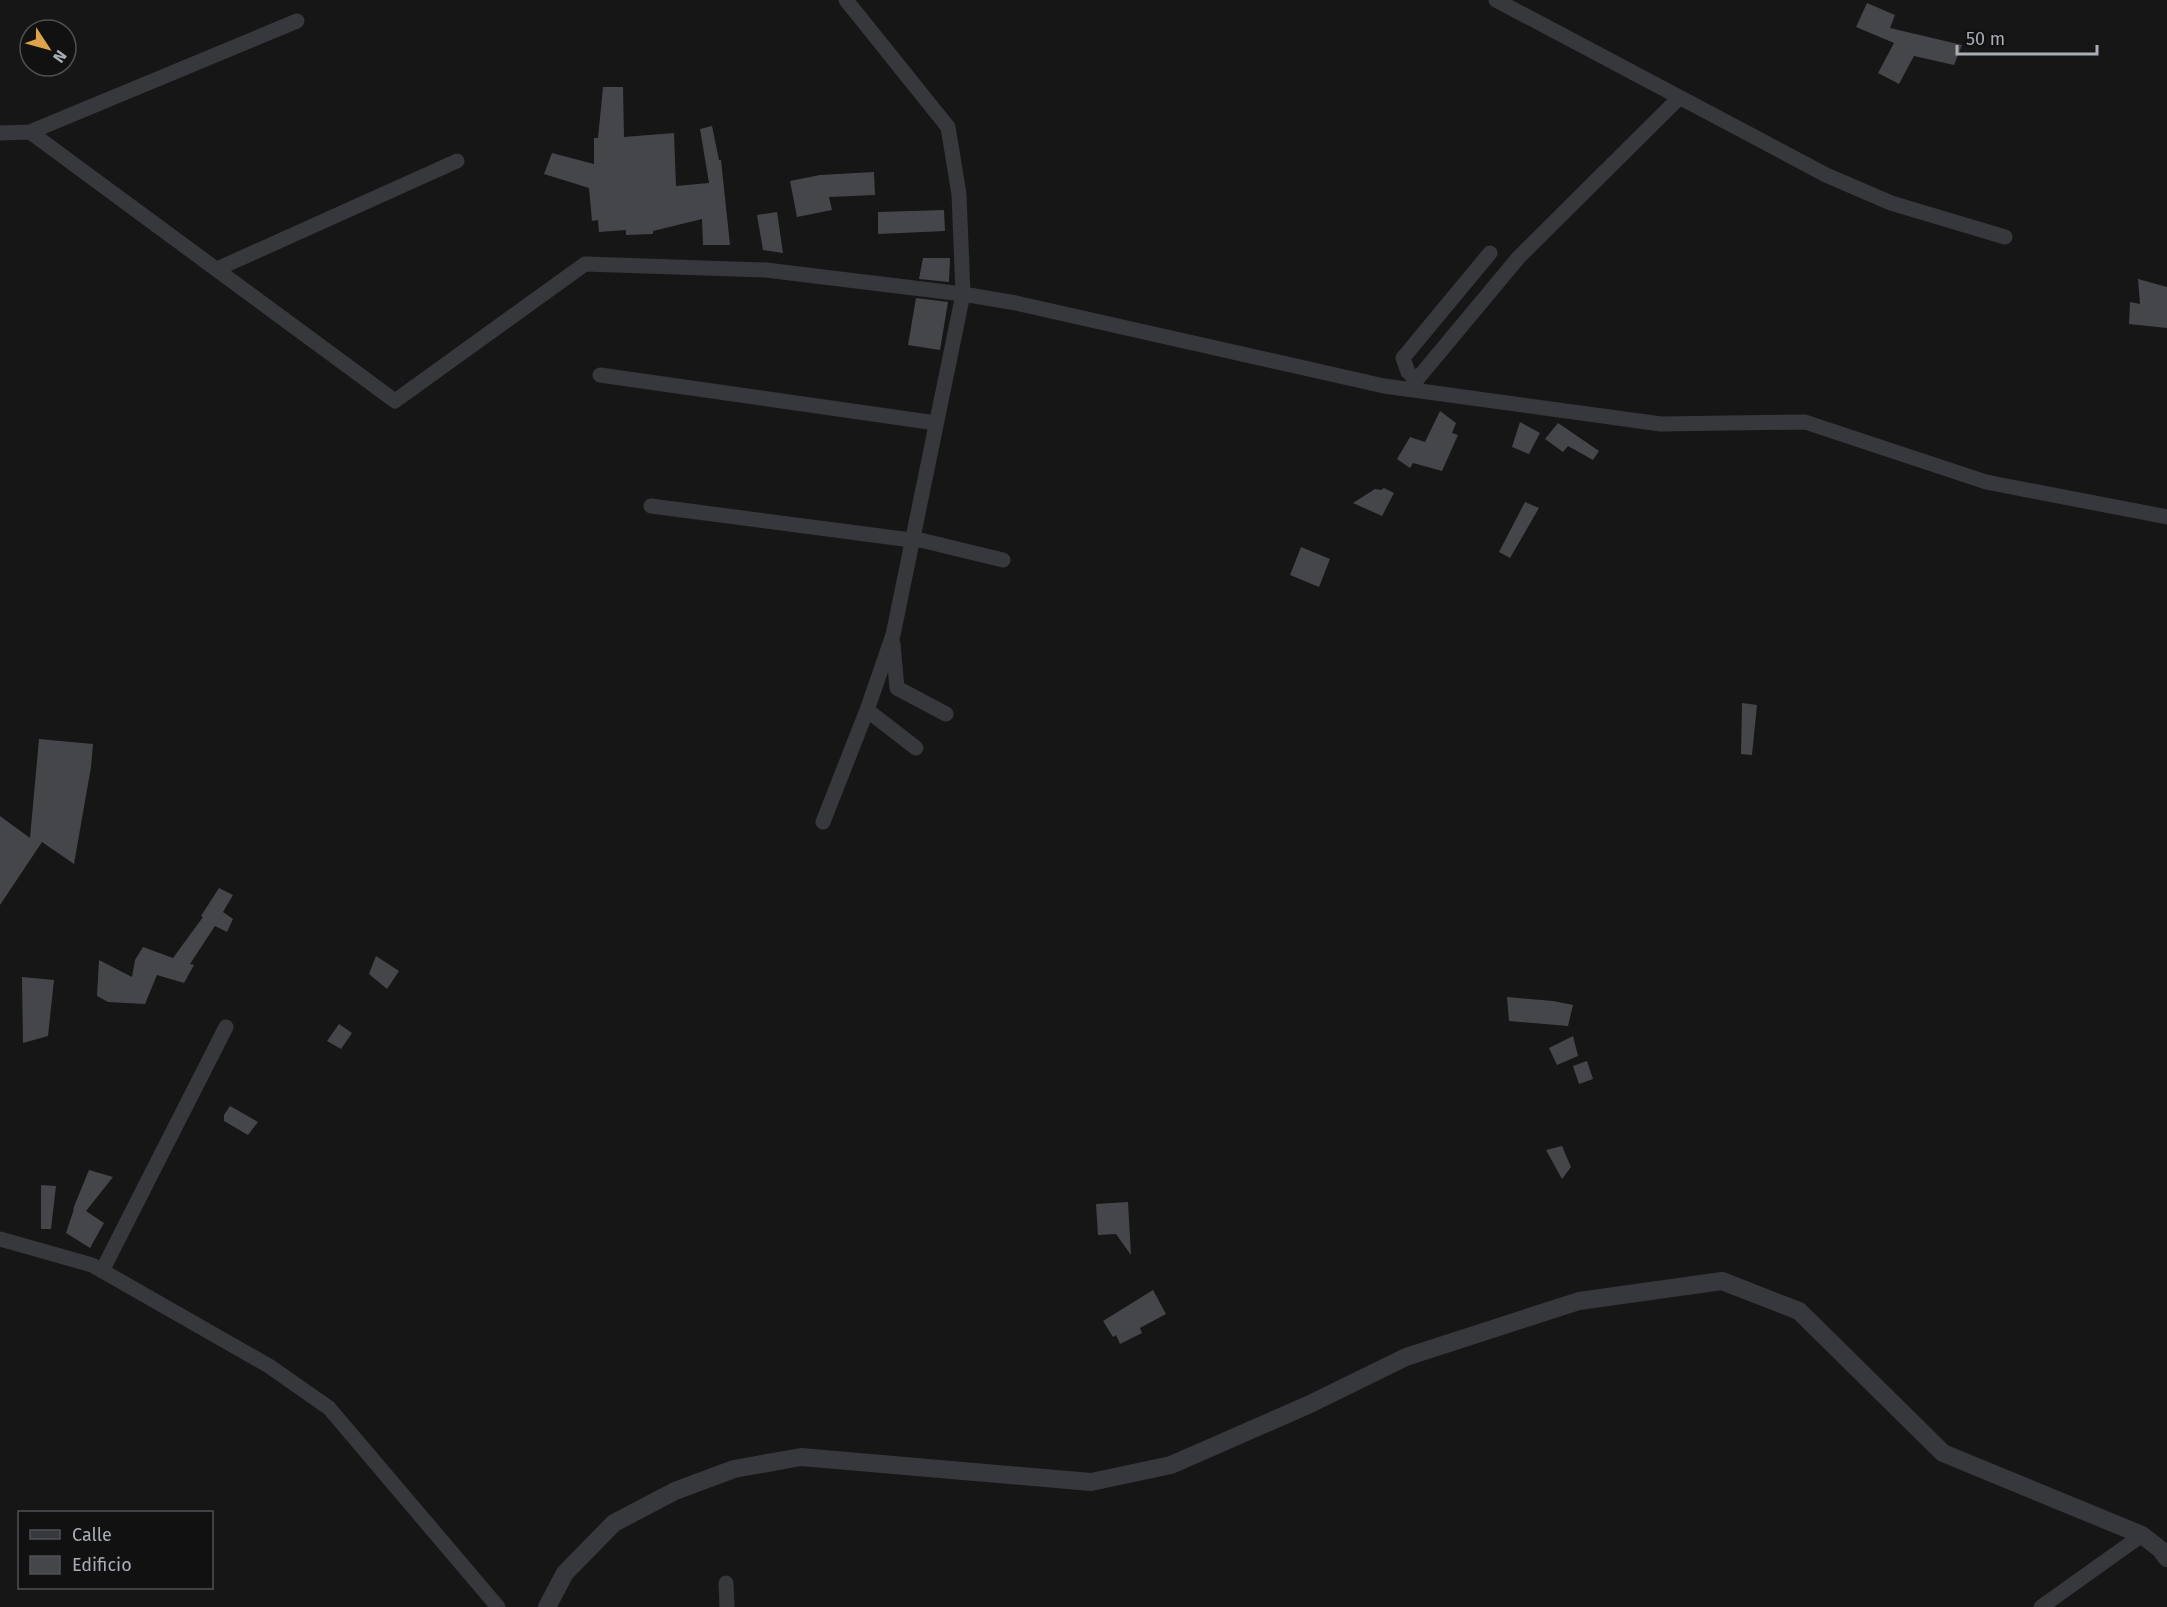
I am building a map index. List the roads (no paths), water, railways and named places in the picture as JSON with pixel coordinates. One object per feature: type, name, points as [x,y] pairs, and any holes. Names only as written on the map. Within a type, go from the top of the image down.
[{"type":"street","points":[[823,822],[867,710],[893,635],[963,294],[959,194],[948,128],[846,0]]},
{"type":"street","points":[[1496,0],[1856,189],[1920,212],[2005,237]]},
{"type":"street","points":[[0,133],[30,132],[297,21]]},
{"type":"street","points":[[1413,385],[1520,257],[1680,98]]},
{"type":"street","points":[[30,132],[395,402],[585,264],[766,270],[963,294],[1016,303],[1384,386],[1413,385],[1661,424],[1805,422],[1986,482],[2167,517]]},
{"type":"street","points":[[217,269],[457,161]]},
{"type":"street","points":[[1413,385],[1403,358],[1490,253]]},
{"type":"street","points":[[600,375],[936,423]]},
{"type":"street","points":[[651,506],[912,539],[1003,560]]},
{"type":"street","points":[[893,635],[897,688],[946,714]]},
{"type":"street","points":[[867,710],[916,748]]},
{"type":"street","points":[[102,1271],[226,1027]]},
{"type":"street","points":[[0,1239],[102,1271],[269,1366],[329,1408],[498,1607]]},
{"type":"street","points":[[547,1607],[565,1573],[614,1523],[675,1491],[734,1469],[801,1457],[1091,1482],[1171,1466],[1308,1405],[1406,1357],[1578,1301],[1722,1281],[1799,1311],[1943,1453],[2142,1535],[2160,1549],[2167,1558]]},
{"type":"street","points":[[2041,1607],[2142,1535]]},
{"type":"street","points":[[726,1583],[727,1607]]}]
